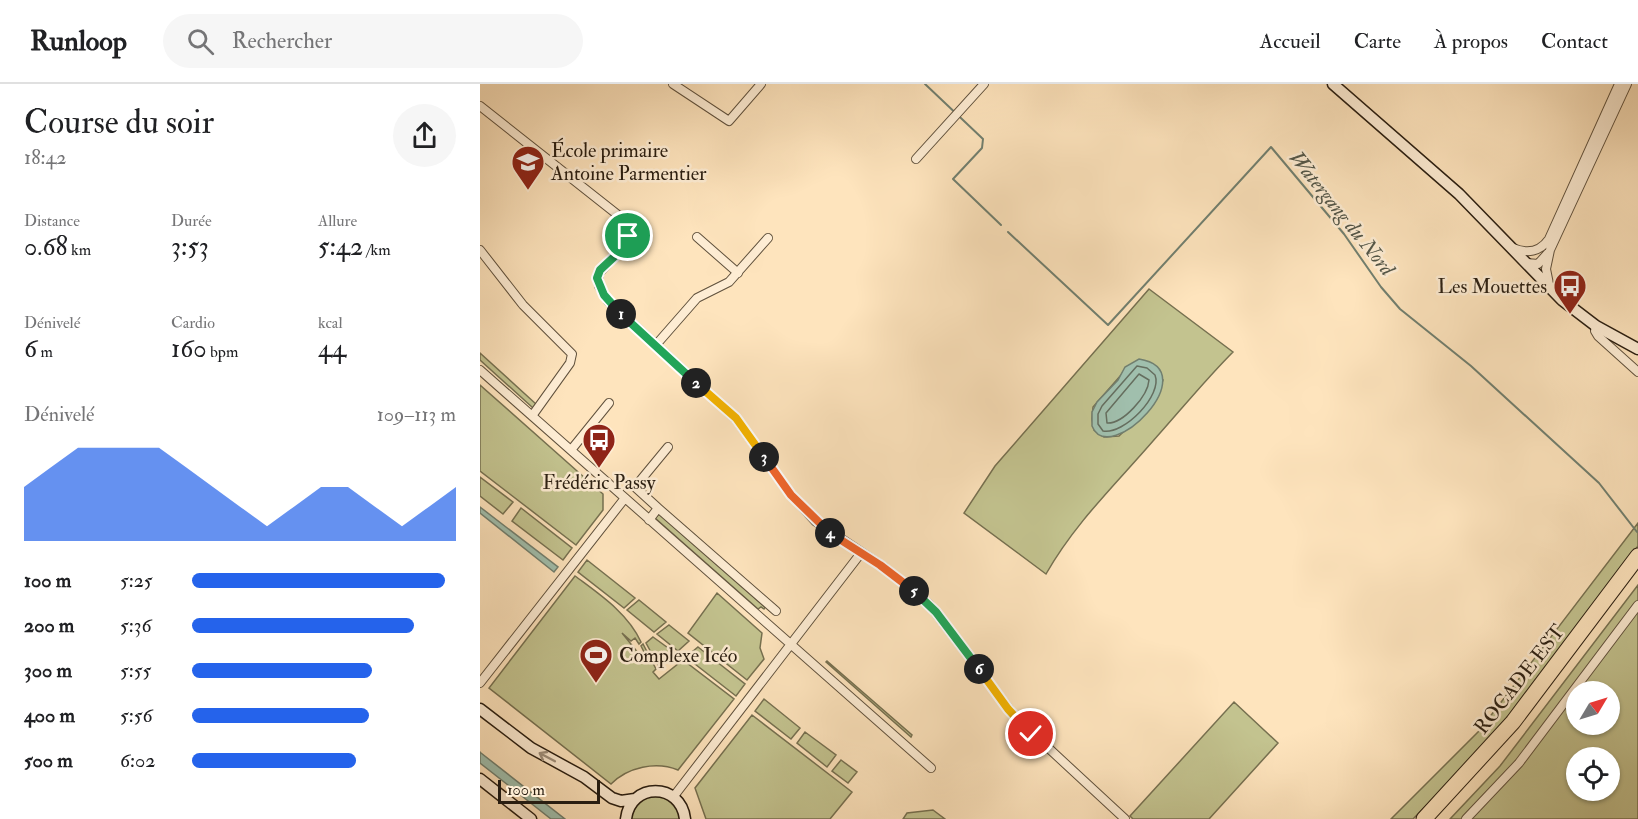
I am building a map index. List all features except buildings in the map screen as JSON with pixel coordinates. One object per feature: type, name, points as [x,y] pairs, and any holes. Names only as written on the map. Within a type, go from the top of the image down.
[{"type":"highway","name":"ROCADE EST","points":[[1424,819],[1513,722],[1638,556]]},
{"type":"highway","name":"ROCADE EST","points":[[1438,819],[1518,731],[1638,573]]},
{"type":"main road","points":[[1333,84],[1455,189],[1552,291],[1596,326],[1638,350]]},
{"type":"main road","points":[[480,710],[531,748],[584,777],[612,798],[621,801],[635,799],[652,790],[662,791],[674,796],[682,806],[685,819]]},
{"type":"main road","points":[[480,779],[531,819]]},
{"type":"main road","points":[[626,819],[635,799]]},
{"type":"street","points":[[673,84],[729,121],[761,84]]},
{"type":"street","points":[[916,159],[984,84]]},
{"type":"street","points":[[1552,291],[1546,272],[1546,248],[1619,84]]},
{"type":"street","points":[[1538,277],[1535,265],[1546,248],[1627,84]]},
{"type":"street","points":[[480,106],[623,219],[631,230],[628,234],[631,239],[600,270],[598,283],[608,301],[736,418],[787,490],[816,521],[895,576],[929,604],[1016,718],[1125,819]]},
{"type":"street","points":[[697,237],[738,273]]},
{"type":"street","points":[[655,346],[697,298],[726,284],[768,238]]},
{"type":"street","points":[[1509,246],[1527,252],[1546,248]]},
{"type":"street","points":[[480,250],[523,305],[572,354],[570,363],[532,416]]},
{"type":"street","points":[[1523,261],[1535,265]]},
{"type":"street","points":[[1596,326],[1595,331],[1598,336],[1638,372]]},
{"type":"street","points":[[480,370],[931,768]]},
{"type":"street","points":[[571,450],[609,403]]},
{"type":"street","points":[[668,447],[635,487],[773,609],[761,618]]},
{"type":"street","points":[[480,683],[625,498]]},
{"type":"street","points":[[649,520],[658,508]]},
{"type":"street","points":[[674,796],[861,553]]},
{"type":"street","points":[[1466,819],[1519,763],[1638,605]]},
{"type":"green space","points":[[1149,289],[1233,352],[1096,505],[1057,555],[1046,574],[964,513],[995,466]],"holes":[[[1129,366],[1163,380],[1157,398],[1119,436],[1104,437],[1094,430],[1093,407]]]},
{"type":"green space","points":[[480,353],[536,404],[533,408],[480,360]]},
{"type":"green space","points":[[480,385],[603,494],[603,510],[576,545],[480,471]]},
{"type":"green space","points":[[480,477],[513,502],[503,514],[480,496]]},
{"type":"green space","points":[[521,508],[572,548],[563,560],[512,521]]},
{"type":"green space","points":[[660,513],[765,607],[764,609],[761,607],[758,609],[655,518]]},
{"type":"green space","points":[[1638,523],[1638,546],[1487,744],[1413,819],[1391,819],[1479,731]]},
{"type":"green space","points":[[587,560],[635,598],[624,608],[578,572]]},
{"type":"green space","name":"Complexe Icéo","points":[[575,576],[612,605],[629,622],[641,642],[639,644],[635,638],[631,641],[622,633],[643,659],[646,656],[641,646],[643,644],[656,669],[653,672],[659,679],[683,660],[734,699],[678,770],[661,766],[643,767],[626,773],[611,784],[489,688]]},
{"type":"green space","points":[[1638,585],[1638,819],[1450,819],[1500,766]]},
{"type":"green space","points":[[717,593],[762,633],[760,648],[764,659],[747,680],[688,633]]},
{"type":"green space","points":[[639,600],[666,622],[654,632],[627,610]]},
{"type":"green space","points":[[669,625],[689,641],[678,651],[657,634]]},
{"type":"green space","points":[[653,637],[675,653],[658,665],[646,643]]},
{"type":"green space","points":[[698,647],[745,684],[736,696],[686,657]]},
{"type":"green space","points":[[826,662],[912,735],[911,737]]},
{"type":"green space","points":[[764,699],[800,728],[791,739],[755,711]]},
{"type":"green space","points":[[1234,702],[1278,743],[1209,819],[1133,819],[1130,816]]},
{"type":"green space","points":[[752,715],[852,792],[830,819],[706,819],[695,788]]},
{"type":"green space","points":[[805,732],[836,755],[827,767],[797,743]]},
{"type":"green space","points":[[841,760],[857,772],[848,783],[832,771]]},
{"type":"green space","points":[[658,794],[676,804],[681,819],[630,819],[639,800]]},
{"type":"green space","points":[[933,810],[945,819],[903,819],[907,813]]},
{"type":"water","points":[[1139,359],[1157,367],[1163,380],[1158,396],[1147,413],[1132,427],[1116,435],[1102,436],[1092,426],[1092,412],[1097,402],[1118,380],[1125,367]]},
{"type":"water","points":[[480,507],[558,567],[554,572],[480,513]]},
{"type":"water","points":[[480,752],[565,819],[551,819],[480,763]]},
{"type":"waterway","name":"Watergang du Nord","points":[[925,84],[983,139],[982,148],[953,179],[1001,225]]},
{"type":"waterway","name":"Watergang du Nord","points":[[1008,232],[1108,325],[1271,147],[1344,234],[1381,287],[1400,309],[1471,366],[1599,483],[1637,532]]},
{"type":"place","name":"École primaire Antoine Parmentier","points":[[528,191]]},
{"type":"place","name":"Les Mouettes","points":[[1570,315]]},
{"type":"place","name":"Frédéric Passy","points":[[599,469]]},
{"type":"place","name":"Complexe Icéo","points":[[596,684]]},
{"type":"route","points":[[628,236],[631,239],[628,244],[598,274],[599,286],[608,301],[736,418],[791,495],[819,525],[885,568],[929,604],[1008,709],[1031,734]]}]
